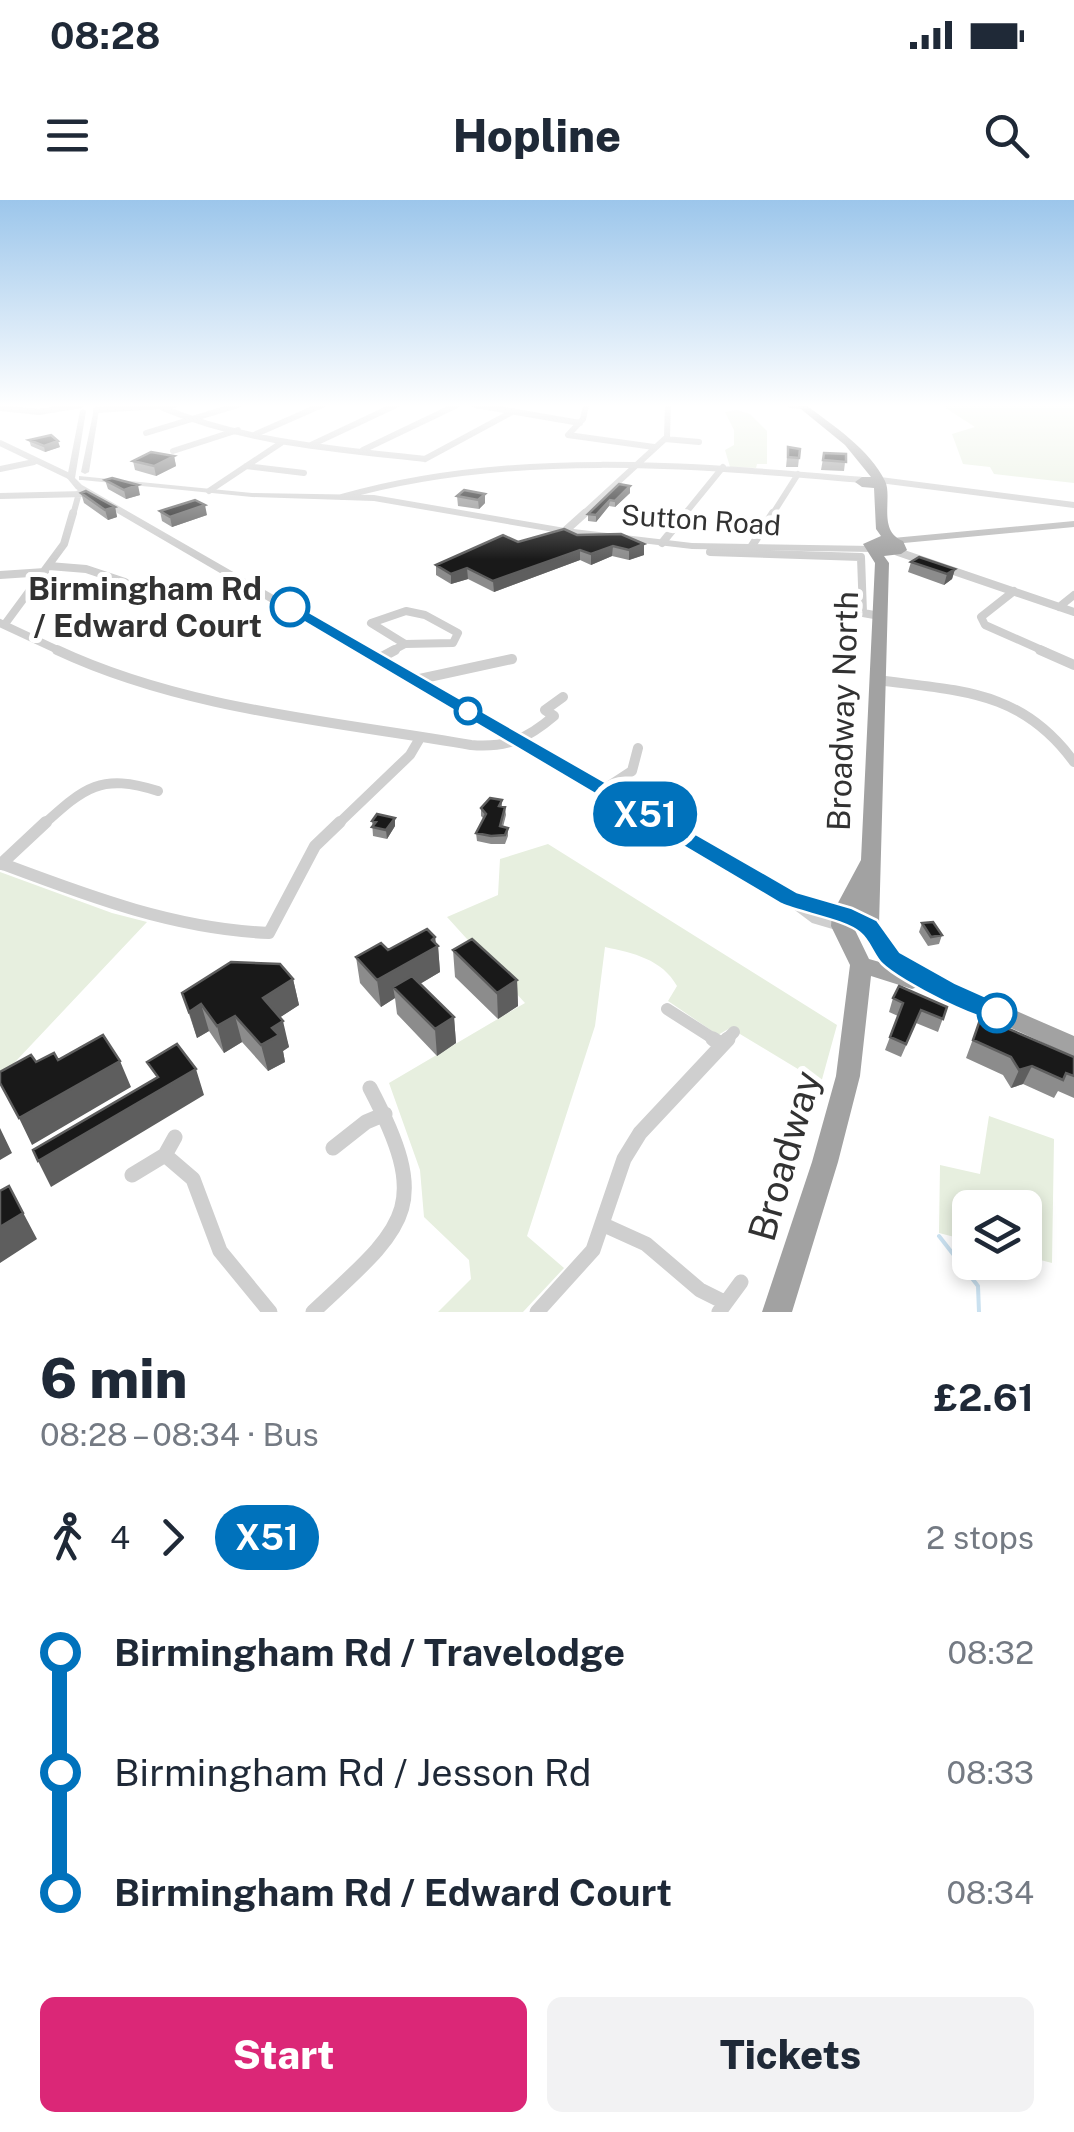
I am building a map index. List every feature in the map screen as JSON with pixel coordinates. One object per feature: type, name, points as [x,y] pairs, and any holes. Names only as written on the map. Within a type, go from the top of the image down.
[{"type":"highway","points":[[857,457],[873,483]]},
{"type":"highway","name":"Broadway North","points":[[868,926],[880,616],[888,547],[873,483]]},
{"type":"highway","name":"Broadway North","points":[[842,920],[869,861]]},
{"type":"highway","points":[[842,920],[868,926],[878,963]]},
{"type":"highway","points":[[842,920],[878,963],[1074,1047]]},
{"type":"highway","name":"Broadway","points":[[777,1312],[829,1147],[848,1076],[857,1019],[878,963]]},
{"type":"main road","points":[[888,547],[916,540],[1074,524]]},
{"type":"street","points":[[24,457],[78,484],[522,742],[817,918],[842,920]]},
{"type":"street","points":[[78,484],[79,457]]},
{"type":"street","points":[[84,457],[68,534],[47,569],[2,623],[106,673],[156,688],[420,738],[506,748],[522,742],[554,716],[546,710],[563,697]]},
{"type":"street","points":[[209,491],[259,457]]},
{"type":"street","points":[[409,457],[429,457]]},
{"type":"street","points":[[566,529],[642,457]]},
{"type":"street","points":[[425,459],[436,474]]},
{"type":"street","points":[[0,469],[34,462]]},
{"type":"street","points":[[342,498],[363,489],[436,474],[661,464],[798,474],[1074,505]]},
{"type":"street","points":[[245,466],[306,473]]},
{"type":"street","points":[[663,541],[723,467]]},
{"type":"street","points":[[749,548],[798,474]]},
{"type":"street","name":"Sutton Road","points":[[78,484],[104,478],[209,491],[384,499],[528,524],[749,548],[888,547]]},
{"type":"street","points":[[0,496],[54,492],[78,484]]},
{"type":"street","points":[[888,547],[1074,612]]},
{"type":"street","points":[[710,552],[749,548],[861,557],[862,613],[880,616]]},
{"type":"street","points":[[0,575],[86,568],[120,582]]},
{"type":"street","points":[[1014,591],[985,612],[981,617],[985,625],[1074,665]]},
{"type":"street","points":[[1059,607],[1074,595]]},
{"type":"street","points":[[378,659],[405,644],[445,646],[453,643],[458,632],[414,610],[404,609],[371,623],[405,644]]},
{"type":"street","points":[[415,680],[512,659]]},
{"type":"street","points":[[877,680],[989,696],[1017,705],[1045,723],[1074,762]]},
{"type":"street","points":[[148,791],[112,781],[84,792],[0,863],[133,912],[226,930],[269,933],[315,846],[410,755],[420,738]]},
{"type":"street","points":[[603,790],[632,772],[638,748]]},
{"type":"street","points":[[667,1009],[721,1044]]},
{"type":"street","points":[[537,1312],[593,1250],[624,1159],[640,1133],[734,1032]]},
{"type":"street","points":[[313,1312],[393,1235],[400,1221],[406,1172],[385,1114],[370,1088]]},
{"type":"street","points":[[333,1148],[366,1122],[385,1114]]},
{"type":"street","points":[[132,1175],[165,1154],[176,1137]]},
{"type":"street","points":[[165,1154],[195,1180],[210,1234],[270,1312]]},
{"type":"street","points":[[604,1225],[646,1244],[722,1307],[741,1282]]},
{"type":"green space","points":[[727,457],[767,457],[767,464],[757,464],[756,468],[730,467]]},
{"type":"green space","points":[[960,457],[1074,457],[1074,483],[994,474],[990,467],[963,464]]},
{"type":"green space","points":[[548,844],[837,1025],[821,1083],[730,1028],[718,1035],[668,1001],[677,986],[663,969],[636,955],[605,947],[595,1026],[527,1236],[564,1268],[523,1312],[438,1312],[471,1279],[469,1260],[424,1217],[420,1170],[389,1083],[525,1003],[447,917],[498,895],[500,859]]},
{"type":"green space","points":[[0,872],[147,922],[0,1078]]},
{"type":"green space","points":[[989,1116],[1054,1139],[1052,1263],[1042,1260],[1042,1190],[952,1190],[952,1236],[939,1233],[940,1165],[980,1174]]},
{"type":"building","points":[[141,457],[172,457],[154,466],[133,461]]},
{"type":"building","points":[[823,457],[846,457],[846,462],[823,460]]},
{"type":"building","points":[[112,478],[138,485],[124,490],[105,480]]},
{"type":"building","points":[[619,484],[630,486],[596,515],[588,514]]},
{"type":"building","points":[[464,490],[485,494],[478,500],[457,496]]},
{"type":"building","points":[[86,491],[115,507],[105,510],[81,493]]},
{"type":"building","points":[[195,500],[205,505],[170,517],[160,511]]},
{"type":"building","points":[[564,529],[577,535],[621,534],[644,544],[629,550],[613,546],[591,554],[580,550],[493,581],[467,568],[451,574],[436,565],[503,535],[518,542]]},
{"type":"building","points":[[919,557],[955,569],[947,574],[911,562]]},
{"type":"building","points":[[490,798],[502,800],[499,806],[505,807],[500,826],[508,828],[505,835],[476,833],[486,814],[481,808]]},
{"type":"building","points":[[377,814],[395,818],[386,830],[372,827]]},
{"type":"building","points":[[933,922],[942,935],[931,937],[922,923]]},
{"type":"building","points":[[427,929],[438,946],[377,980],[356,957],[381,943],[388,950]]},
{"type":"building","points":[[472,939],[517,980],[497,993],[453,950]]},
{"type":"building","points":[[231,962],[280,964],[293,979],[263,998],[283,1021],[272,1028],[279,1035],[261,1045],[235,1016],[217,1026],[201,1004],[189,1012],[182,993]]},
{"type":"building","points":[[412,976],[454,1017],[435,1029],[393,987]]},
{"type":"building","points":[[899,986],[947,1007],[943,1019],[921,1010],[906,1044],[890,1037],[903,1003],[893,998]]},
{"type":"building","points":[[981,1017],[1074,1057],[1074,1076],[1066,1073],[1063,1080],[1032,1066],[1019,1070],[1011,1057],[973,1040]]},
{"type":"building","points":[[103,1035],[120,1061],[19,1118],[0,1083],[0,1072],[31,1055],[36,1062],[54,1053],[58,1060]]},
{"type":"building","points":[[177,1044],[196,1069],[38,1161],[33,1150],[158,1077],[147,1062]]},
{"type":"building","points":[[9,1186],[23,1213],[0,1227],[0,1191]]},
{"type":"waterway","points":[[939,1236],[978,1286],[979,1312]]},
{"type":"bus line","name":"X51","points":[[290,607],[789,898],[868,926],[892,959],[997,1013]]},
{"type":"place","name":"Birmingham Rd / Edward Court","points":[[290,607]]}]
